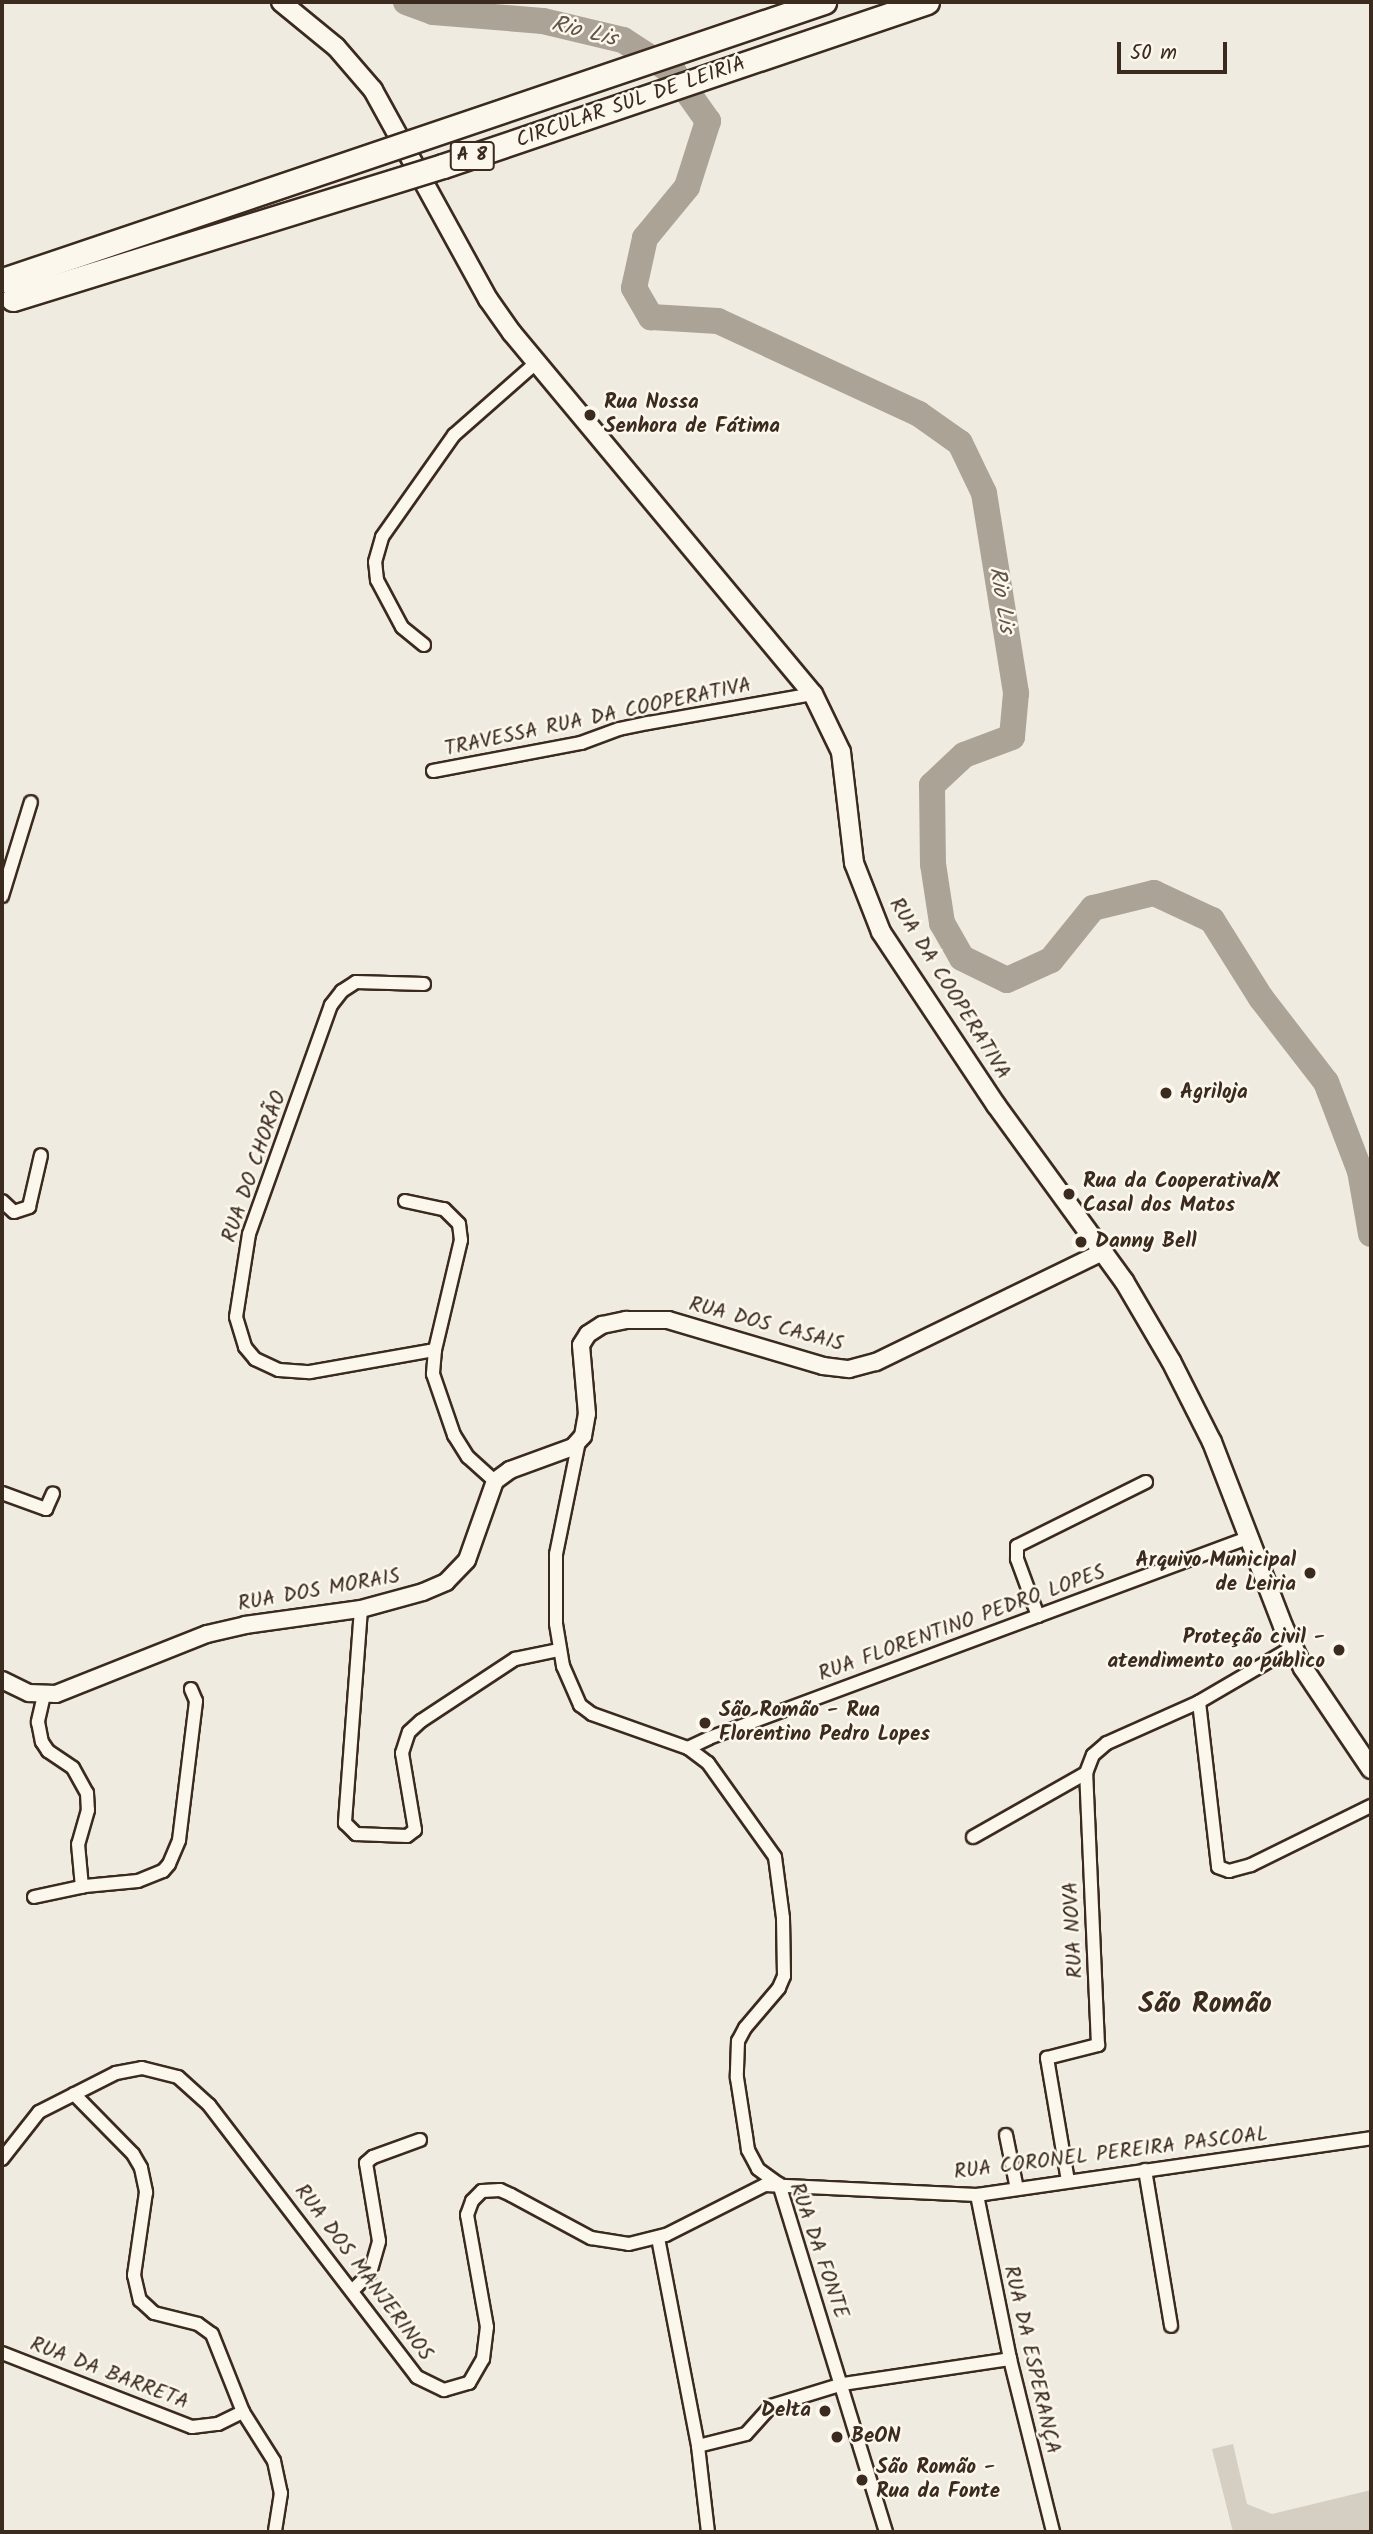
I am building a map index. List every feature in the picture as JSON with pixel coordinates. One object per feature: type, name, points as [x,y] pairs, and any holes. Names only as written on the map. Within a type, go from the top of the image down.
[{"type":"highway","name":"CIRCULAR SUL DE LEIRIA","points":[[8,289],[824,2]]},
{"type":"highway","name":"CIRCULAR SUL DE LEIRIA","points":[[8,289],[443,166],[927,2]]},
{"type":"main road","name":"RUA DA COOPERATIVA","points":[[281,2],[335,47],[366,81],[488,299],[536,363],[813,694],[841,752],[854,863],[881,932],[996,1105],[1105,1251],[1171,1361],[1200,1419],[1293,1647],[1312,1683],[1371,1769]]},
{"type":"street","points":[[424,645],[402,627],[377,580],[377,550],[382,537],[442,450],[474,416],[536,363]]},
{"type":"street","name":"TRAVESSA RUA DA COOPERATIVA","points":[[433,771],[581,743],[638,725],[813,694]]},
{"type":"street","points":[[2,896],[31,803]]},
{"type":"street","name":"RUA DO CHORÃO","points":[[424,984],[356,982],[342,991],[331,1004],[249,1234],[236,1317],[239,1334],[250,1353],[265,1366],[279,1370],[310,1373],[435,1350]]},
{"type":"street","points":[[2,1201],[14,1212],[29,1207],[41,1155]]},
{"type":"street","points":[[405,1201],[444,1209],[459,1224],[461,1240],[435,1350],[433,1374],[454,1435],[468,1457],[495,1481],[504,1473],[566,1450],[579,1441]]},
{"type":"street","name":"RUA DOS CASAIS","points":[[579,1441],[586,1426],[587,1415],[581,1345],[588,1334],[602,1325],[626,1320],[668,1320],[823,1366],[849,1368],[876,1362],[1105,1251]]},
{"type":"street","name":"RUA DA FONTE","points":[[579,1441],[556,1554],[559,1650],[571,1689],[580,1705],[592,1714],[688,1748],[708,1763],[768,1847],[779,1872],[784,1976],[779,1989],[744,2028],[738,2041],[736,2059],[748,2150],[758,2169],[779,2184],[843,2384],[883,2531]]},
{"type":"street","name":"RUA DOS MORAIS","points":[[44,1695],[96,1680],[218,1631],[361,1609],[433,1588],[457,1574],[470,1553],[495,1481]]},
{"type":"street","points":[[1038,1616],[1017,1559],[1017,1546],[1021,1541],[1146,1482]]},
{"type":"street","points":[[2,1493],[46,1509],[53,1493]]},
{"type":"street","name":"RUA FLORENTINO PEDRO LOPES","points":[[688,1748],[1250,1537]]},
{"type":"street","points":[[361,1609],[345,1823],[356,1834],[407,1836],[415,1830],[402,1753],[410,1732],[421,1721],[515,1659],[559,1650]]},
{"type":"street","points":[[973,1838],[1086,1773],[1093,1755],[1107,1744],[1199,1702],[1293,1647]]},
{"type":"street","points":[[2,1680],[29,1693],[44,1695],[38,1722],[42,1742],[48,1751],[73,1768],[87,1793],[88,1810],[78,1855],[82,1887]]},
{"type":"street","points":[[34,1897],[82,1887],[138,1881],[163,1871],[179,1840],[196,1701],[191,1689]]},
{"type":"street","points":[[1199,1702],[1216,1863],[1220,1870],[1251,1865],[1371,1806]]},
{"type":"street","name":"RUA NOVA","points":[[1068,2181],[1046,2058],[1098,2045],[1086,1773]]},
{"type":"street","name":"RUA DOS MANJERINOS","points":[[2,2159],[30,2120],[116,2073],[142,2068],[169,2073],[184,2080],[209,2105],[417,2377],[435,2388],[454,2390],[475,2376],[484,2350],[485,2317],[467,2215],[472,2201],[482,2191],[500,2190],[603,2241],[629,2244],[658,2238]]},
{"type":"street","points":[[74,2094],[133,2154],[145,2180],[134,2275],[140,2300],[154,2312],[198,2324],[212,2334],[243,2412],[274,2461],[279,2476],[280,2512],[275,2532]]},
{"type":"street","points":[[1006,2134],[1017,2189]]},
{"type":"street","name":"RUA CORONEL PEREIRA PASCOAL","points":[[658,2238],[756,2187],[779,2184],[977,2195],[1371,2138]]},
{"type":"street","points":[[353,2290],[370,2273],[379,2241],[366,2163],[373,2157],[420,2140]]},
{"type":"street","points":[[1145,2170],[1171,2326]]},
{"type":"street","name":"RUA DA ESPERANÇA","points":[[977,2195],[1010,2359],[1053,2532]]},
{"type":"street","points":[[658,2238],[698,2446],[708,2532]]},
{"type":"street","name":"RUA DA BARRETA","points":[[2,2353],[192,2427],[218,2424],[243,2412]]},
{"type":"street","points":[[698,2446],[746,2434],[771,2406],[843,2384],[1010,2359]]},
{"type":"shaded area","points":[[1233,2444],[1247,2504],[1272,2514],[1371,2490],[1371,2532],[1233,2532],[1212,2449]]},
{"type":"waterway","name":"Rio Lis","points":[[406,2],[433,12],[543,21],[623,40],[674,73],[708,121],[687,187],[645,238],[634,288],[651,317],[718,321],[919,414],[960,443],[984,493],[1016,693],[1012,737],[964,755],[932,785],[933,864],[942,923],[962,958],[1007,980],[1051,960],[1093,908],[1154,893],[1212,920],[1261,998],[1326,1082],[1360,1171],[1371,1234]]},
{"type":"place","name":"Rua Nossa Senhora de Fátima","points":[[590,415]]},
{"type":"place","name":"Agriloja","points":[[1166,1093]]},
{"type":"place","name":"Rua da Cooperativa/X Casal dos Matos","points":[[1069,1194]]},
{"type":"place","name":"Danny Bell","points":[[1081,1242]]},
{"type":"place","name":"Arquivo Municipal de Leiria","points":[[1310,1573]]},
{"type":"place","name":"Proteção civil - atendimento ao público","points":[[1339,1650]]},
{"type":"place","name":"São Romão - Rua Florentino Pedro Lopes","points":[[705,1723]]},
{"type":"place","name":"Delta","points":[[825,2411]]},
{"type":"place","name":"BeON","points":[[837,2437]]},
{"type":"place","name":"São Romão - Rua da Fonte","points":[[862,2480]]},
{"type":"district","name":"São Romão","points":[[1205,2005]]}]
